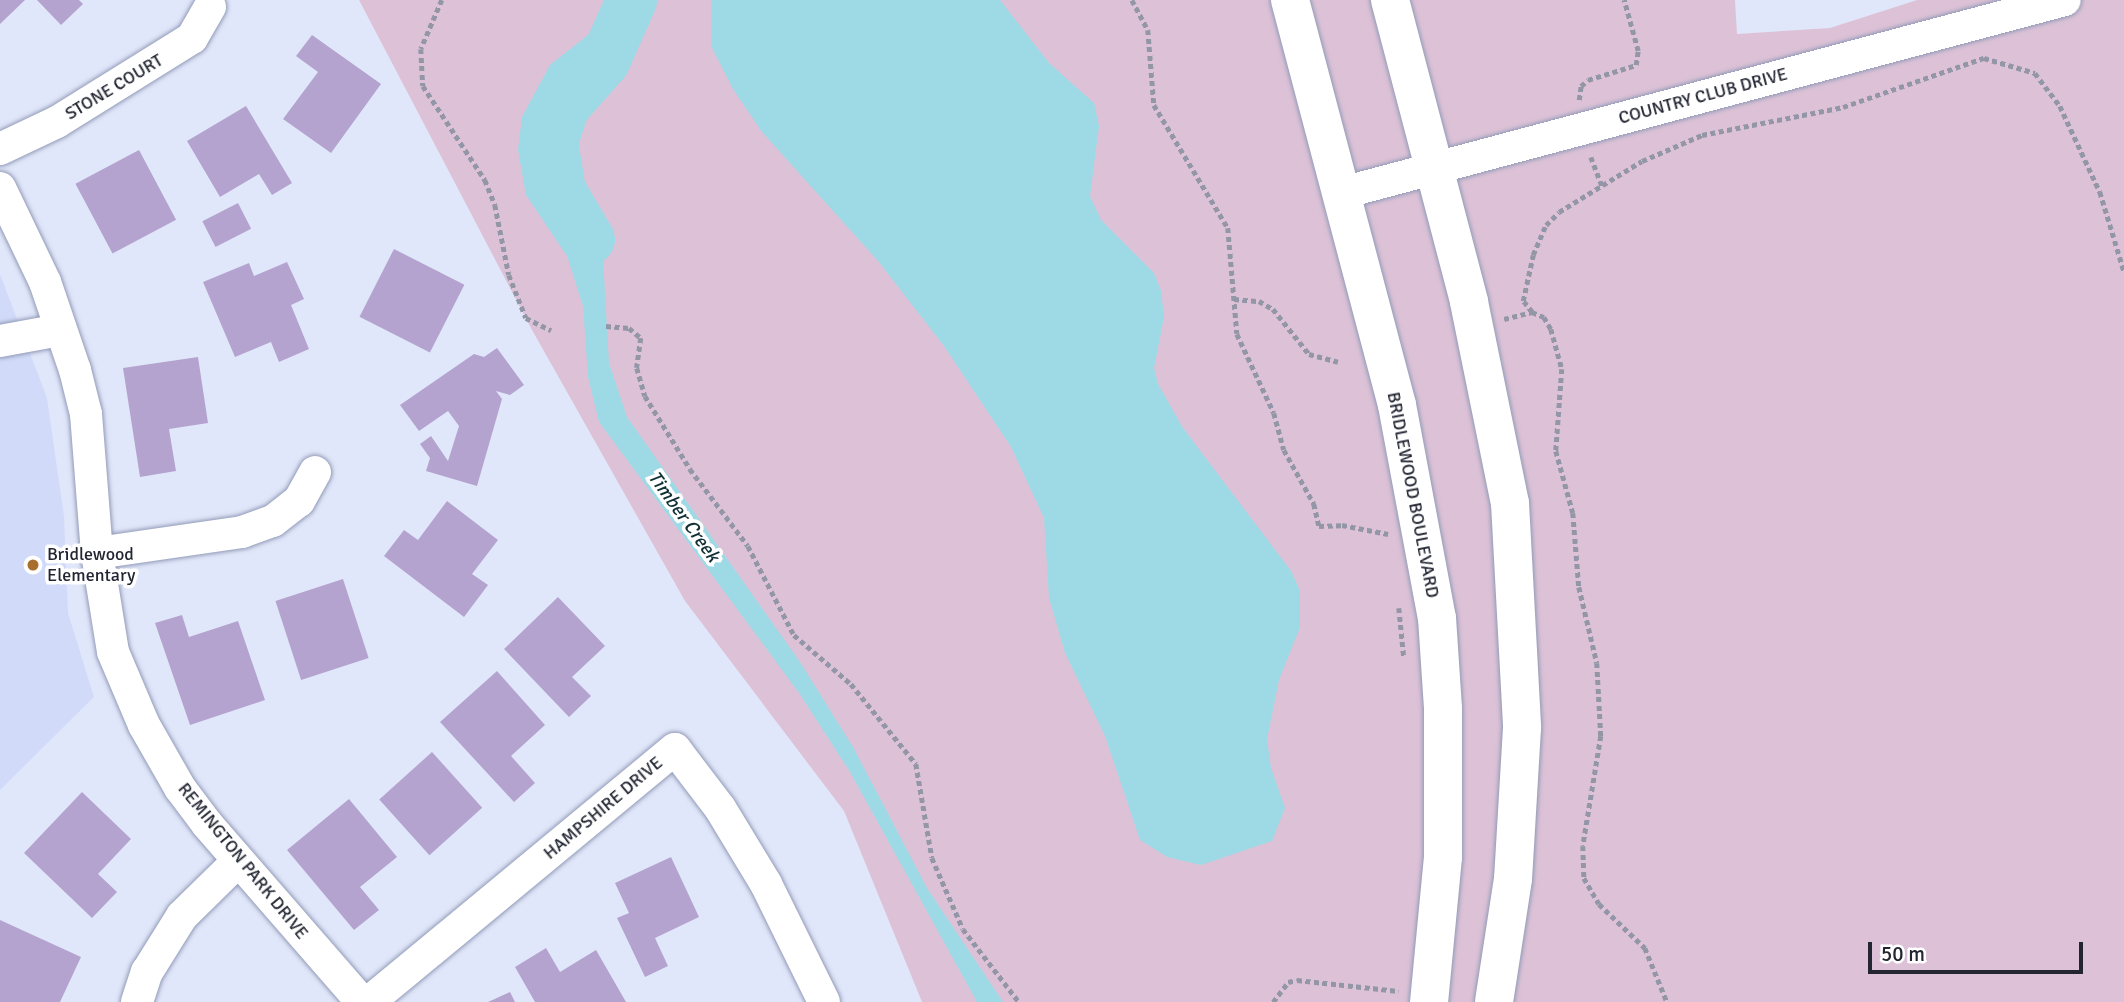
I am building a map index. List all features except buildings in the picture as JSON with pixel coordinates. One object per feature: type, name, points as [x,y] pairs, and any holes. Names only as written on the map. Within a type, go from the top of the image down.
[{"type":"main road","name":"BRIDLEWOOD BOULEVARD","points":[[1290,0],[1400,418],[1437,618],[1443,709],[1443,857],[1418,997]]},
{"type":"main road","points":[[1390,0],[1435,167],[1499,439],[1516,562],[1522,727],[1520,793],[1494,1002]]},
{"type":"street","name":"COUNTRY CLUB DRIVE","points":[[1342,193],[2065,0]]},
{"type":"street","name":"STONE COURT","points":[[0,149],[57,122],[181,46],[192,38],[211,6]]},
{"type":"street","name":"REMINGTON PARK DRIVE","points":[[0,188],[45,282],[86,414],[97,553],[113,652],[144,725],[180,788],[238,861],[362,1002]]},
{"type":"street","points":[[0,341],[60,330]]},
{"type":"street","points":[[97,553],[242,532],[273,521],[299,501],[315,472]]},
{"type":"street","name":"HAMPSHIRE DRIVE","points":[[369,1002],[675,749],[720,808],[766,884],[824,1002]]},
{"type":"street","points":[[137,1002],[147,972],[182,916],[238,861]]},
{"type":"path","points":[[442,0],[421,49],[423,86],[485,180],[495,205],[509,275],[526,318],[551,330]]},
{"type":"path","points":[[1132,0],[1148,30],[1154,105],[1162,125],[1228,228],[1234,299],[1245,357],[1273,413],[1284,450],[1314,504],[1319,526],[1393,534]]},
{"type":"path","points":[[1667,1002],[1646,948],[1599,904],[1584,878],[1583,846],[1601,736],[1597,663],[1579,587],[1573,513],[1556,451],[1562,369],[1551,329],[1544,317],[1532,312],[1523,301],[1533,255],[1546,225],[1559,212],[1642,161],[1702,135],[1843,107],[1984,58],[2035,73],[2060,106],[2100,192],[2124,271]]},
{"type":"path","points":[[1234,299],[1245,297],[1266,305],[1309,354],[1338,362]]},
{"type":"path","points":[[1501,320],[1532,312]]},
{"type":"path","points":[[606,326],[629,328],[640,338],[637,368],[645,396],[690,469],[748,547],[794,635],[851,684],[916,764],[932,858],[963,929],[1019,1002]]},
{"type":"path","points":[[1273,1002],[1288,982],[1297,980],[1418,997]]},
{"type":"shaded area","points":[[359,0],[1735,0],[1737,34],[1830,28],[1917,0],[2124,0],[2124,1002],[922,1002],[844,811],[685,601],[532,330]]},
{"type":"shaded area","name":"Bridlewood Elementary","points":[[0,274],[47,398],[64,516],[68,613],[94,697],[0,790]]},
{"type":"water","points":[[616,0],[655,0],[634,53],[588,73],[566,90],[555,108],[550,131],[553,170],[602,241],[609,363],[627,417],[800,662],[853,747],[927,888],[1003,1002],[977,1002],[850,772],[799,693],[599,422],[588,377],[583,306],[567,256],[526,195],[518,150],[522,117],[550,65],[602,24]]},
{"type":"water","points":[[711,0],[1000,0],[1049,63],[1094,103],[1099,126],[1090,196],[1101,220],[1154,273],[1161,291],[1164,317],[1154,368],[1158,384],[1183,428],[1291,571],[1300,591],[1300,627],[1279,680],[1267,739],[1271,768],[1285,808],[1272,841],[1201,865],[1167,857],[1140,840],[1105,736],[1065,653],[1049,598],[1044,518],[1011,447],[944,346],[878,261],[762,132],[733,89],[711,46]]},
{"type":"waterway","name":"Timber Creek","points":[[589,239],[560,190],[552,142],[564,106],[604,61],[631,0]]},
{"type":"place","name":"Bridlewood Elementary","points":[[33,565]]}]
